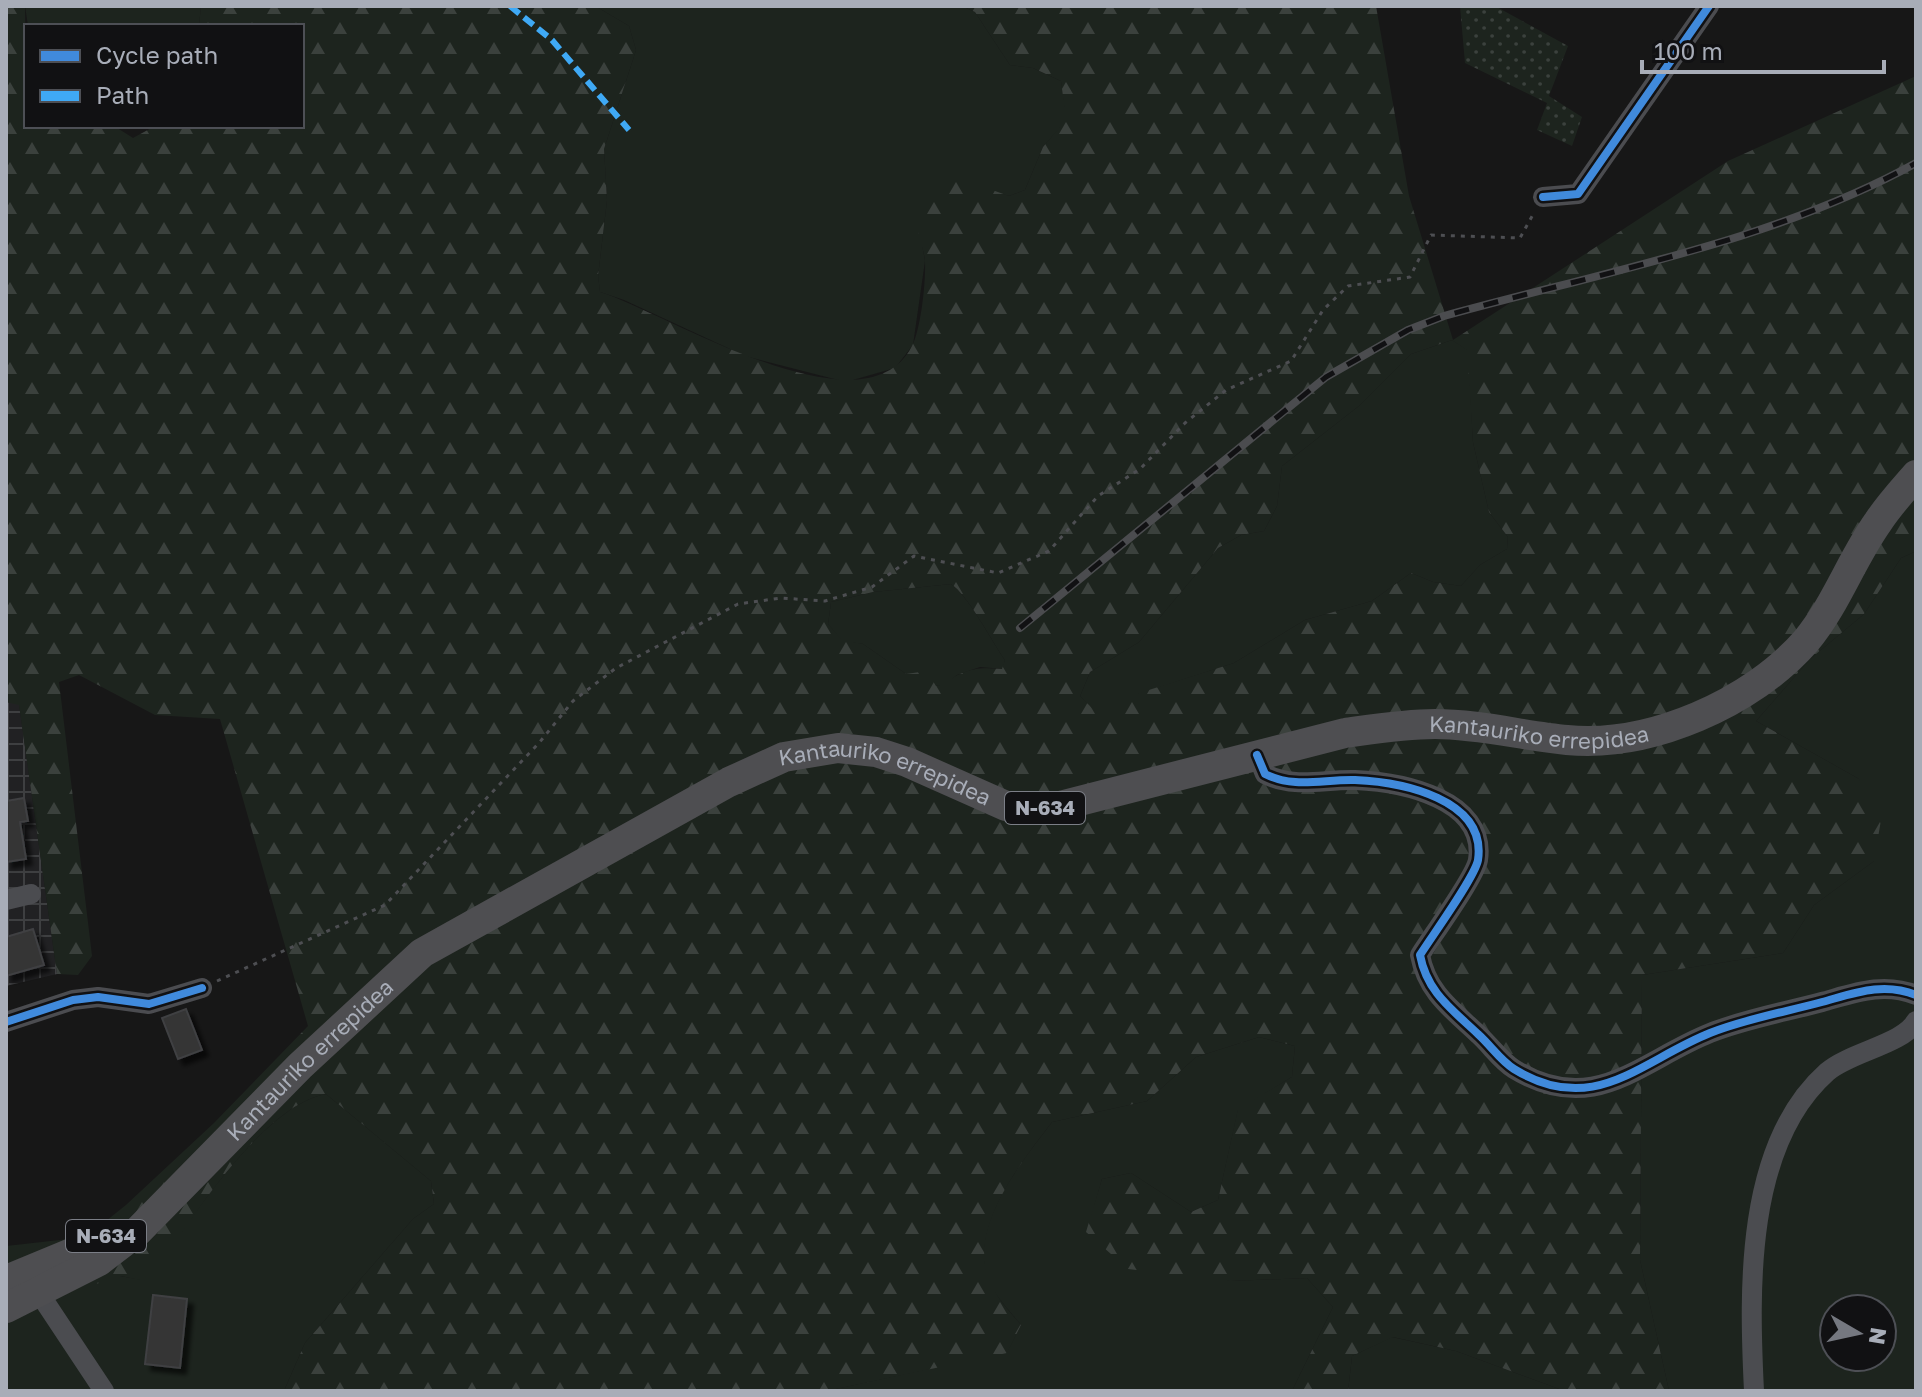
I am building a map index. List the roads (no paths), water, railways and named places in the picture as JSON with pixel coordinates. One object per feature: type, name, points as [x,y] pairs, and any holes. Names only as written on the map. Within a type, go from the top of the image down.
[{"type":"highway","name":"Kantauriko errepidea","points":[[195,1171],[300,1066],[422,953],[729,782],[784,757],[838,748],[876,752],[930,771],[1006,806],[1032,809],[1060,806],[1345,733],[1389,727],[1436,724],[1601,741],[1631,739],[1686,721],[1734,698],[1775,670],[1806,640],[1842,588],[1877,522],[1916,475]]},
{"type":"highway","name":"N-634","points":[[6,1280],[91,1246],[195,1171]]},
{"type":"highway","name":"N-634","points":[[6,1305],[39,1293],[99,1261],[138,1231],[195,1171]]},
{"type":"street","points":[[1543,197],[1578,194],[1709,6]]},
{"type":"street","points":[[1257,755],[1265,774],[1284,783],[1354,780],[1391,784],[1436,797],[1466,815],[1477,832],[1478,863],[1420,955],[1424,975],[1446,1007],[1512,1068],[1553,1088],[1588,1088],[1627,1078],[1710,1033],[1869,989],[1897,988],[1916,995]]},
{"type":"street","points":[[6,900],[31,894]]},
{"type":"street","points":[[6,1022],[73,1000],[98,997],[149,1004],[202,988]]},
{"type":"street","points":[[1754,1391],[1755,1263],[1761,1194],[1771,1157],[1802,1098],[1827,1072],[1847,1056],[1897,1037],[1916,1021]]},
{"type":"street","points":[[39,1293],[104,1391]]},
{"type":"railway","points":[[1020,628],[1326,377],[1408,330],[1444,316],[1746,234],[1805,214],[1916,163]]}]
